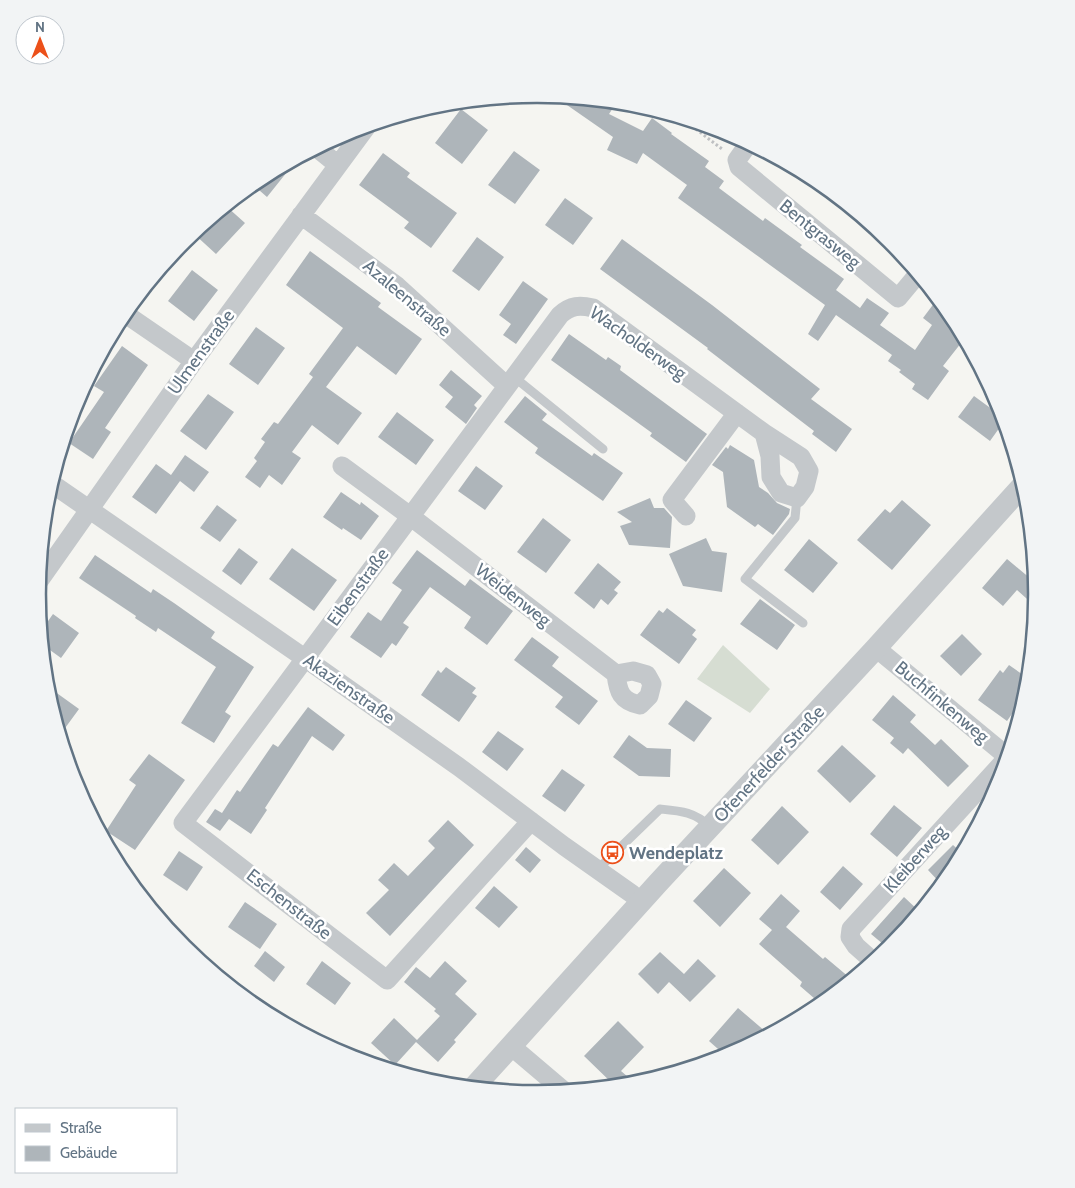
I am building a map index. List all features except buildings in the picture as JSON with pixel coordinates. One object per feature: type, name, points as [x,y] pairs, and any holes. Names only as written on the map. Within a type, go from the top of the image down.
[{"type":"street","name":"Ulmenstraße","points":[[47,570],[194,361],[359,137]]},
{"type":"street","points":[[737,160],[746,149]]},
{"type":"street","points":[[322,152],[338,165]]},
{"type":"street","name":"Bentgrasweg","points":[[737,160],[738,167],[898,298],[914,279]]},
{"type":"street","name":"Azaleenstraße","points":[[301,215],[398,286],[511,382]]},
{"type":"street","name":"Wacholderweg","points":[[511,382],[566,309],[577,305],[594,308],[764,433],[801,457],[809,472],[805,487],[797,498]]},
{"type":"street","points":[[131,318],[194,361]]},
{"type":"street","name":"Eibenstraße","points":[[306,659],[511,382]]},
{"type":"street","points":[[686,516],[672,500],[737,413]]},
{"type":"street","points":[[764,433],[770,456],[771,477],[781,492],[797,498]]},
{"type":"street","points":[[342,466],[410,516]]},
{"type":"street","name":"Akazienstraße","points":[[58,488],[306,659],[532,821],[641,902]]},
{"type":"street","name":"Ofenerfelder Straße","points":[[479,1082],[1017,491]]},
{"type":"street","name":"Weidenweg","points":[[410,516],[616,674]]},
{"type":"street","name":"Buchfinkenweg","points":[[876,648],[1003,753]]},
{"type":"street","name":"Eschenstraße","points":[[306,659],[182,822],[387,980],[532,821]]},
{"type":"street","name":"Kleiberweg","points":[[868,957],[856,946],[850,937],[852,929],[995,771]]},
{"type":"street","points":[[511,1046],[556,1084]]},
{"type":"lane","points":[[511,382],[603,449]]},
{"type":"lane","name":"Wacholderweg","points":[[797,498],[795,518],[745,579],[802,623]]},
{"type":"lane","points":[[598,869],[660,809],[680,811],[700,818],[710,827]]},
{"type":"path","points":[[697,130],[737,160]]},
{"type":"shaded area","points":[[723,645],[770,689],[750,713],[697,679]]},
{"type":"place","name":"Wendeplatz","points":[[613,853]]}]
